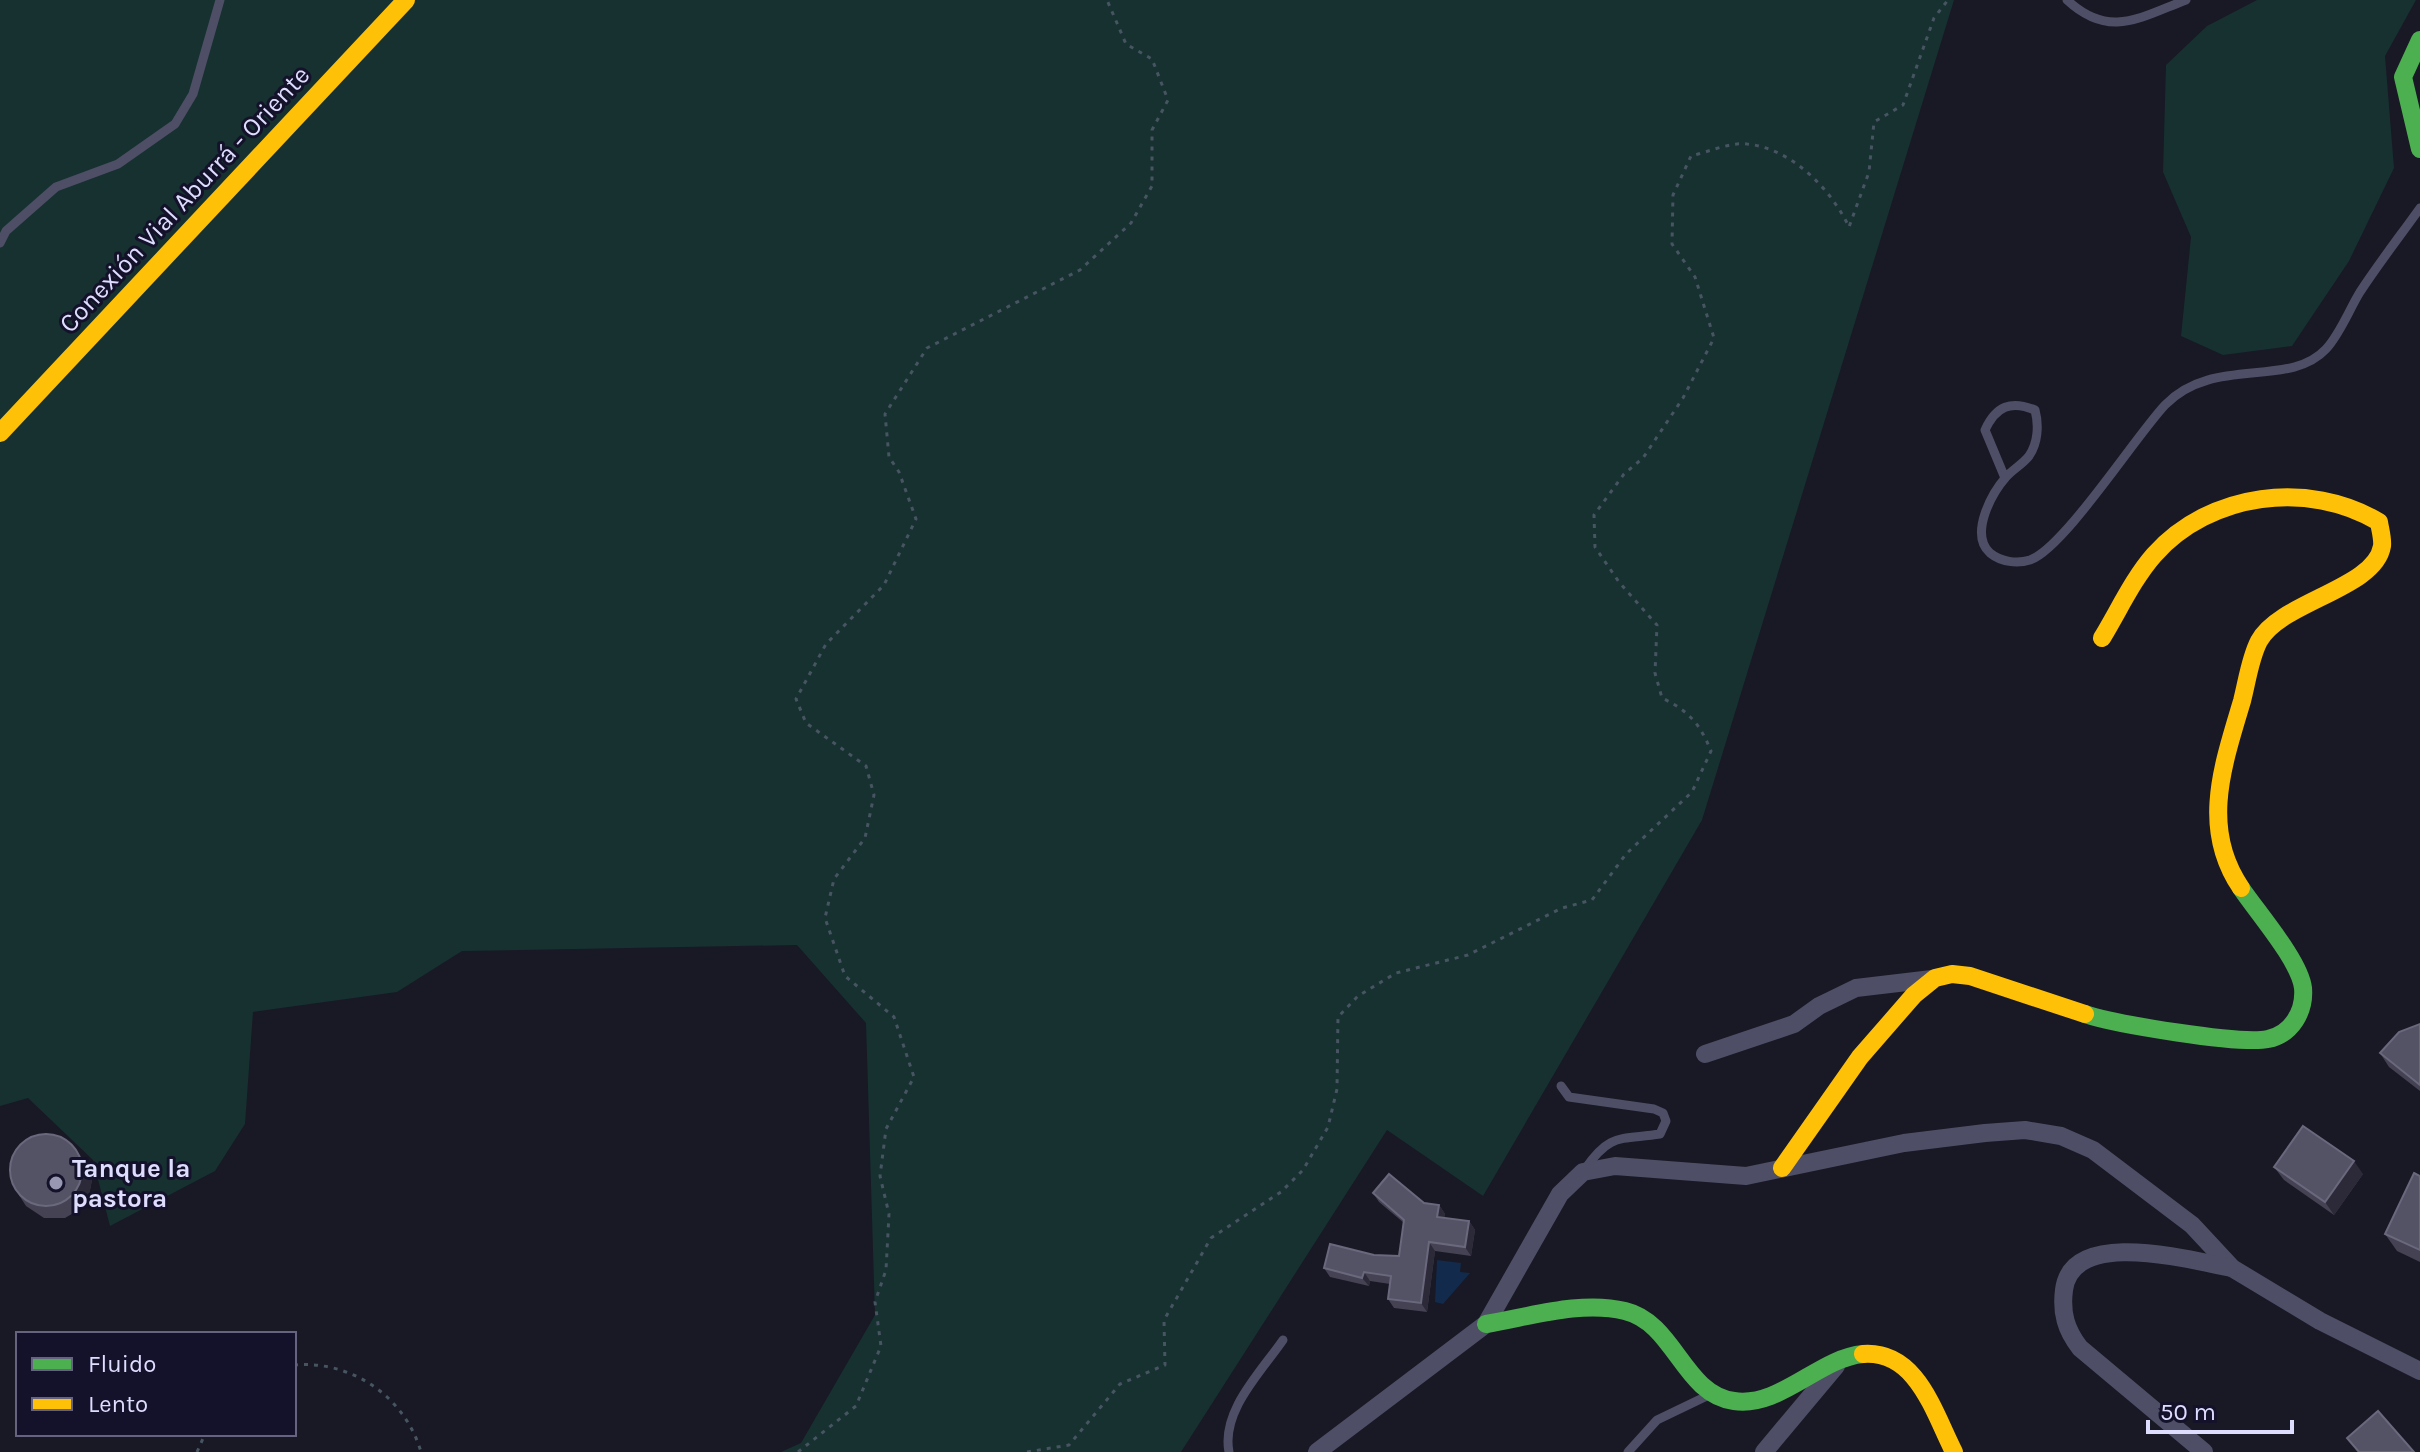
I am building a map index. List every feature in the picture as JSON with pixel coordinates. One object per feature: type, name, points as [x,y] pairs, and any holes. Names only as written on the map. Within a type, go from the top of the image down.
[{"type":"street","name":"Conexión Vial Aburrá - Oriente","points":[[0,433],[406,0]]},
{"type":"street","points":[[2420,40],[2403,77],[2420,149]]},
{"type":"street","points":[[1705,1054],[1794,1024],[1819,1006],[1856,988],[1952,974],[1970,976],[2096,1018],[2242,1040],[2270,1039],[2291,1028],[2301,1010],[2303,986],[2228,869],[2221,853],[2216,825],[2218,784],[2259,641],[2279,620],[2373,567],[2382,546],[2379,522],[2359,506],[2312,497],[2243,502],[2206,517],[2162,546],[2102,638]]},
{"type":"street","points":[[1782,1168],[1860,1057],[1914,995],[1935,978]]},
{"type":"street","points":[[1317,1452],[1486,1324],[1560,1194],[1583,1172],[1615,1166],[1746,1176],[1940,1137],[2025,1130],[2061,1136],[2093,1150],[2192,1225],[2232,1268],[2320,1321],[2420,1371]]},
{"type":"street","points":[[2204,1452],[2080,1348],[2067,1332],[2064,1285],[2074,1268],[2097,1255],[2120,1251],[2232,1268]]},
{"type":"street","points":[[1486,1324],[1563,1313],[1628,1312],[1646,1320],[1662,1334],[1701,1387],[1711,1394],[1742,1402],[1762,1399],[1803,1377],[1836,1366],[1853,1355],[1869,1352],[1888,1355],[1904,1364],[1917,1378],[1954,1452]]},
{"type":"street","points":[[1764,1452],[1836,1366]]},
{"type":"lane","points":[[0,243],[6,231],[56,187],[118,164],[175,124],[193,94],[220,0]]},
{"type":"lane","points":[[2067,0],[2085,17],[2122,24],[2186,0]]},
{"type":"lane","points":[[2005,478],[1985,430],[1991,416],[2005,405],[2021,404],[2035,410],[2039,426],[2029,456],[2005,478],[1980,526],[1982,541],[1990,553],[2013,563],[2033,559],[2063,532],[2164,406],[2187,386],[2208,378],[2305,365],[2326,349],[2360,293],[2420,208]]},
{"type":"lane","points":[[1561,1086],[1569,1097],[1654,1109],[1663,1113],[1666,1121],[1660,1134],[1614,1140],[1601,1146],[1583,1172]]},
{"type":"lane","points":[[1229,1452],[1226,1436],[1235,1409],[1283,1340]]},
{"type":"lane","points":[[1628,1452],[1657,1420],[1711,1394]]},
{"type":"path","points":[[798,1452],[856,1406],[881,1346],[875,1302],[886,1270],[889,1214],[880,1176],[886,1129],[914,1077],[894,1017],[845,976],[825,918],[834,879],[865,838],[874,795],[866,766],[806,723],[796,699],[826,644],[884,585],[916,519],[899,472],[889,457],[885,414],[927,348],[1080,270],[1131,223],[1152,186],[1152,130],[1168,100],[1152,59],[1126,44],[1107,0]]},
{"type":"path","points":[[1027,1452],[1069,1445],[1120,1384],[1165,1365],[1164,1320],[1211,1238],[1281,1192],[1303,1170],[1328,1127],[1337,1089],[1338,1017],[1358,996],[1396,973],[1468,955],[1562,908],[1592,900],[1626,854],[1692,792],[1711,751],[1701,727],[1685,709],[1662,698],[1655,673],[1657,625],[1619,582],[1595,547],[1594,515],[1624,474],[1651,446],[1683,398],[1714,338],[1695,277],[1672,244],[1673,195],[1691,156],[1745,143],[1785,155],[1837,202],[1849,227],[1869,172],[1874,122],[1903,105],[1934,18],[1948,0]]},
{"type":"path","points":[[296,1365],[334,1369],[361,1378],[389,1397],[415,1431],[421,1452]]},
{"type":"green space","points":[[0,0],[1954,0],[1702,820],[1483,1196],[1387,1130],[1181,1452],[781,1452],[801,1443],[875,1315],[866,1023],[797,945],[462,951],[397,992],[253,1012],[245,1124],[215,1171],[110,1226],[93,1160],[28,1098],[0,1106]]},
{"type":"green space","points":[[2257,0],[2416,0],[2385,56],[2394,168],[2349,261],[2292,346],[2223,355],[2181,336],[2191,237],[2163,172],[2166,65],[2207,26]]},
{"type":"water","points":[[1437,1260],[1461,1263],[1460,1272],[1470,1273],[1443,1304],[1435,1302]]},
{"type":"building","points":[[2420,1024],[2420,1085],[2380,1053],[2399,1032]]},
{"type":"building","points":[[2303,1126],[2354,1161],[2325,1202],[2274,1167]]},
{"type":"building","name":"Tanque la pastora","points":[[46,1134],[66,1140],[76,1150],[82,1170],[76,1190],[66,1200],[46,1206],[26,1200],[16,1190],[10,1170],[16,1150],[26,1140]]},
{"type":"building","points":[[2414,1173],[2420,1176],[2420,1250],[2385,1234]]},
{"type":"building","points":[[1389,1174],[1424,1203],[1439,1205],[1437,1217],[1469,1221],[1465,1247],[1429,1242],[1421,1303],[1388,1299],[1391,1276],[1364,1272],[1362,1278],[1324,1268],[1330,1244],[1374,1255],[1399,1256],[1404,1220],[1373,1193]]},
{"type":"building","points":[[2378,1411],[2414,1452],[2359,1452],[2347,1438]]},
{"type":"traffic: fast","points":[[2420,40],[2403,77],[2420,149]]},
{"type":"traffic: fast","points":[[2085,1014],[2149,1028],[2232,1039],[2268,1039],[2284,1032],[2295,1020],[2302,1005],[2300,977],[2286,951],[2241,888]]},
{"type":"traffic: fast","points":[[1486,1324],[1573,1308],[1625,1311],[1642,1318],[1656,1329],[1702,1386],[1717,1396],[1734,1401],[1767,1397],[1831,1364],[1863,1354]]},
{"type":"traffic: slow","points":[[0,433],[406,0]]},
{"type":"traffic: slow","points":[[2102,638],[2146,564],[2177,534],[2203,517],[2261,499],[2292,497],[2352,509],[2379,522],[2382,546],[2376,561],[2346,584],[2270,627],[2256,648],[2228,749],[2219,796],[2221,842],[2228,865],[2241,888]]},
{"type":"traffic: slow","points":[[1782,1168],[1860,1057],[1914,995],[1935,978],[1952,974],[1970,976],[2085,1014]]},
{"type":"traffic: slow","points":[[1863,1354],[1882,1355],[1910,1373],[1931,1403],[1954,1452]]},
{"type":"place","name":"Tanque la pastora","points":[[56,1183]]}]
